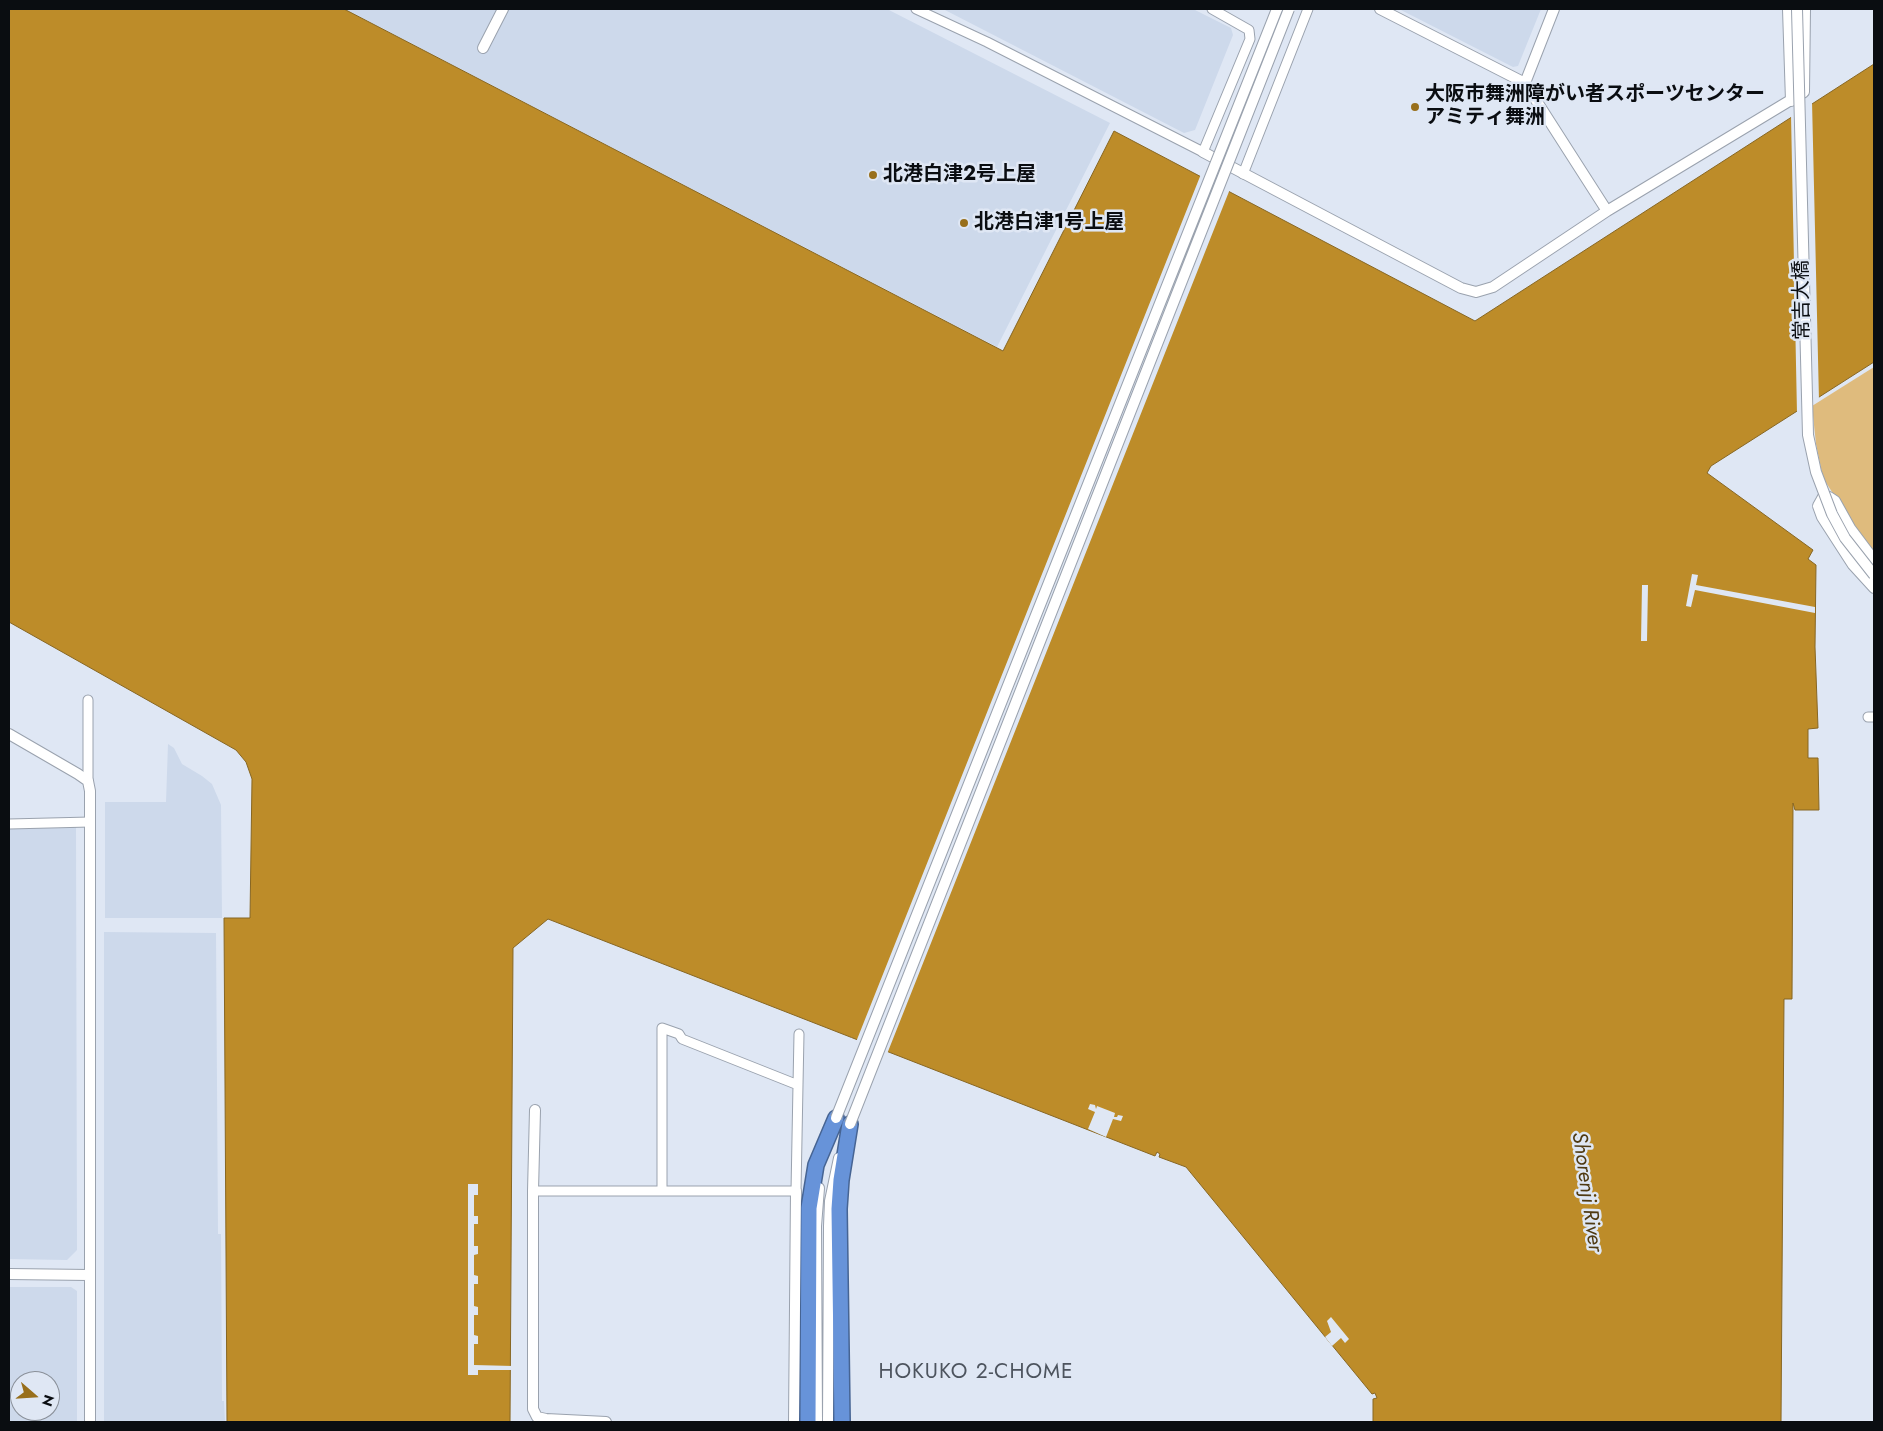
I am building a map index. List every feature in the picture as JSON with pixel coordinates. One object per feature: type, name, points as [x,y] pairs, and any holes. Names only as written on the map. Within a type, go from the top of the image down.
[{"type":"highway","points":[[808,1422],[809,1208],[816,1165],[836,1118]]},
{"type":"highway","points":[[838,1421],[839,1209],[841,1180],[850,1124]]},
{"type":"street","points":[[483,48],[503,9]]},
{"type":"street","points":[[916,9],[987,42],[1203,152],[1461,288],[1476,292],[1493,287],[1607,211],[1804,92],[1805,9]]},
{"type":"street","points":[[1203,152],[1250,39],[1249,30],[1212,9]]},
{"type":"street","points":[[817,1422],[818,1200],[821,1172],[836,1118],[1277,9]]},
{"type":"street","points":[[850,1124],[1289,9]]},
{"type":"street","points":[[1243,174],[1308,9]]},
{"type":"street","points":[[1380,9],[1524,83],[1607,211]]},
{"type":"street","points":[[1524,83],[1554,9]]},
{"type":"street","points":[[1788,9],[1791,101]]},
{"type":"street","name":"常吉大橋","points":[[1797,9],[1808,435],[1816,472],[1832,514],[1845,538],[1874,575]]},
{"type":"street","points":[[1874,560],[1850,528],[1835,501],[1829,497],[1823,498],[1818,506],[1822,517],[1853,565],[1874,588]]},
{"type":"street","points":[[88,700],[88,782],[90,791],[90,1422]]},
{"type":"street","points":[[9,734],[88,782]]},
{"type":"street","points":[[9,824],[90,822]]},
{"type":"street","points":[[662,1191],[662,1028],[678,1034],[682,1039],[798,1085]]},
{"type":"street","points":[[794,1422],[799,1034]]},
{"type":"street","points":[[535,1110],[533,1409],[538,1417],[546,1419],[606,1422]]},
{"type":"street","points":[[533,1191],[796,1191]]},
{"type":"street","points":[[9,1274],[90,1275]]},
{"type":"shaded area","points":[[345,9],[887,9],[1110,123],[997,347]]},
{"type":"shaded area","points":[[943,9],[1193,9],[1231,28],[1233,35],[1195,130],[1184,133]]},
{"type":"shaded area","points":[[1399,9],[1541,9],[1518,66],[1513,67]]},
{"type":"shaded area","points":[[1874,367],[1874,557],[1823,478],[1816,444],[1812,406]]},
{"type":"shaded area","points":[[168,744],[174,748],[182,764],[212,784],[221,805],[222,918],[105,918],[105,802],[166,802]]},
{"type":"shaded area","points":[[76,827],[77,1250],[67,1260],[9,1259],[9,828]]},
{"type":"shaded area","points":[[104,932],[216,933],[218,1234],[221,1234],[222,1401],[224,1401],[225,1422],[104,1422]]},
{"type":"shaded area","points":[[9,1287],[71,1287],[77,1291],[77,1422],[9,1422]]},
{"type":"water","name":"Shorenji River","points":[[9,9],[344,9],[1003,351],[1114,131],[1475,321],[1874,64],[1874,362],[1711,466],[1707,473],[1813,550],[1808,559],[1816,565],[1815,647],[1818,728],[1808,729],[1808,758],[1818,758],[1819,810],[1795,810],[1793,803],[1792,999],[1784,999],[1781,1422],[1373,1422],[1373,1399],[1377,1398],[1375,1393],[1372,1394],[1186,1167],[1159,1157],[1160,1154],[1157,1152],[1155,1156],[548,919],[513,948],[510,1422],[227,1422],[224,918],[250,918],[252,779],[246,762],[236,750],[9,622]]},
{"type":"pier","points":[[1812,101],[1819,401],[1797,414],[1791,115]]},
{"type":"pier","points":[[1201,174],[1230,189],[887,1054],[856,1042]]},
{"type":"pier","points":[[1692,574],[1698,575],[1696,585],[1815,607],[1815,613],[1695,590],[1691,607],[1686,606]]},
{"type":"pier","points":[[1642,585],[1648,585],[1647,641],[1641,641]]},
{"type":"pier","points":[[1090,1104],[1095,1105],[1096,1109],[1097,1106],[1115,1113],[1114,1117],[1118,1115],[1123,1116],[1121,1121],[1113,1119],[1106,1137],[1088,1129],[1095,1112],[1088,1109]]},
{"type":"pier","points":[[468,1184],[478,1184],[478,1195],[474,1195],[474,1216],[478,1216],[478,1224],[474,1224],[474,1246],[478,1246],[478,1254],[474,1255],[474,1275],[478,1276],[478,1284],[474,1284],[474,1306],[478,1307],[478,1315],[474,1315],[474,1335],[478,1336],[478,1344],[474,1344],[474,1365],[513,1366],[513,1370],[478,1370],[478,1375],[468,1375]]},
{"type":"pier","points":[[1331,1317],[1349,1339],[1345,1343],[1341,1338],[1332,1346],[1325,1337],[1331,1332],[1327,1321]]},
{"type":"place","name":"大阪市舞洲障がい者スポーツセンター アミティ舞洲","points":[[1415,107]]},
{"type":"place","name":"北港白津2号上屋","points":[[873,175]]},
{"type":"place","name":"北港白津1号上屋","points":[[964,223]]},
{"type":"district","name":"HOKUKO 2-CHOME","points":[[976,1373]]}]
